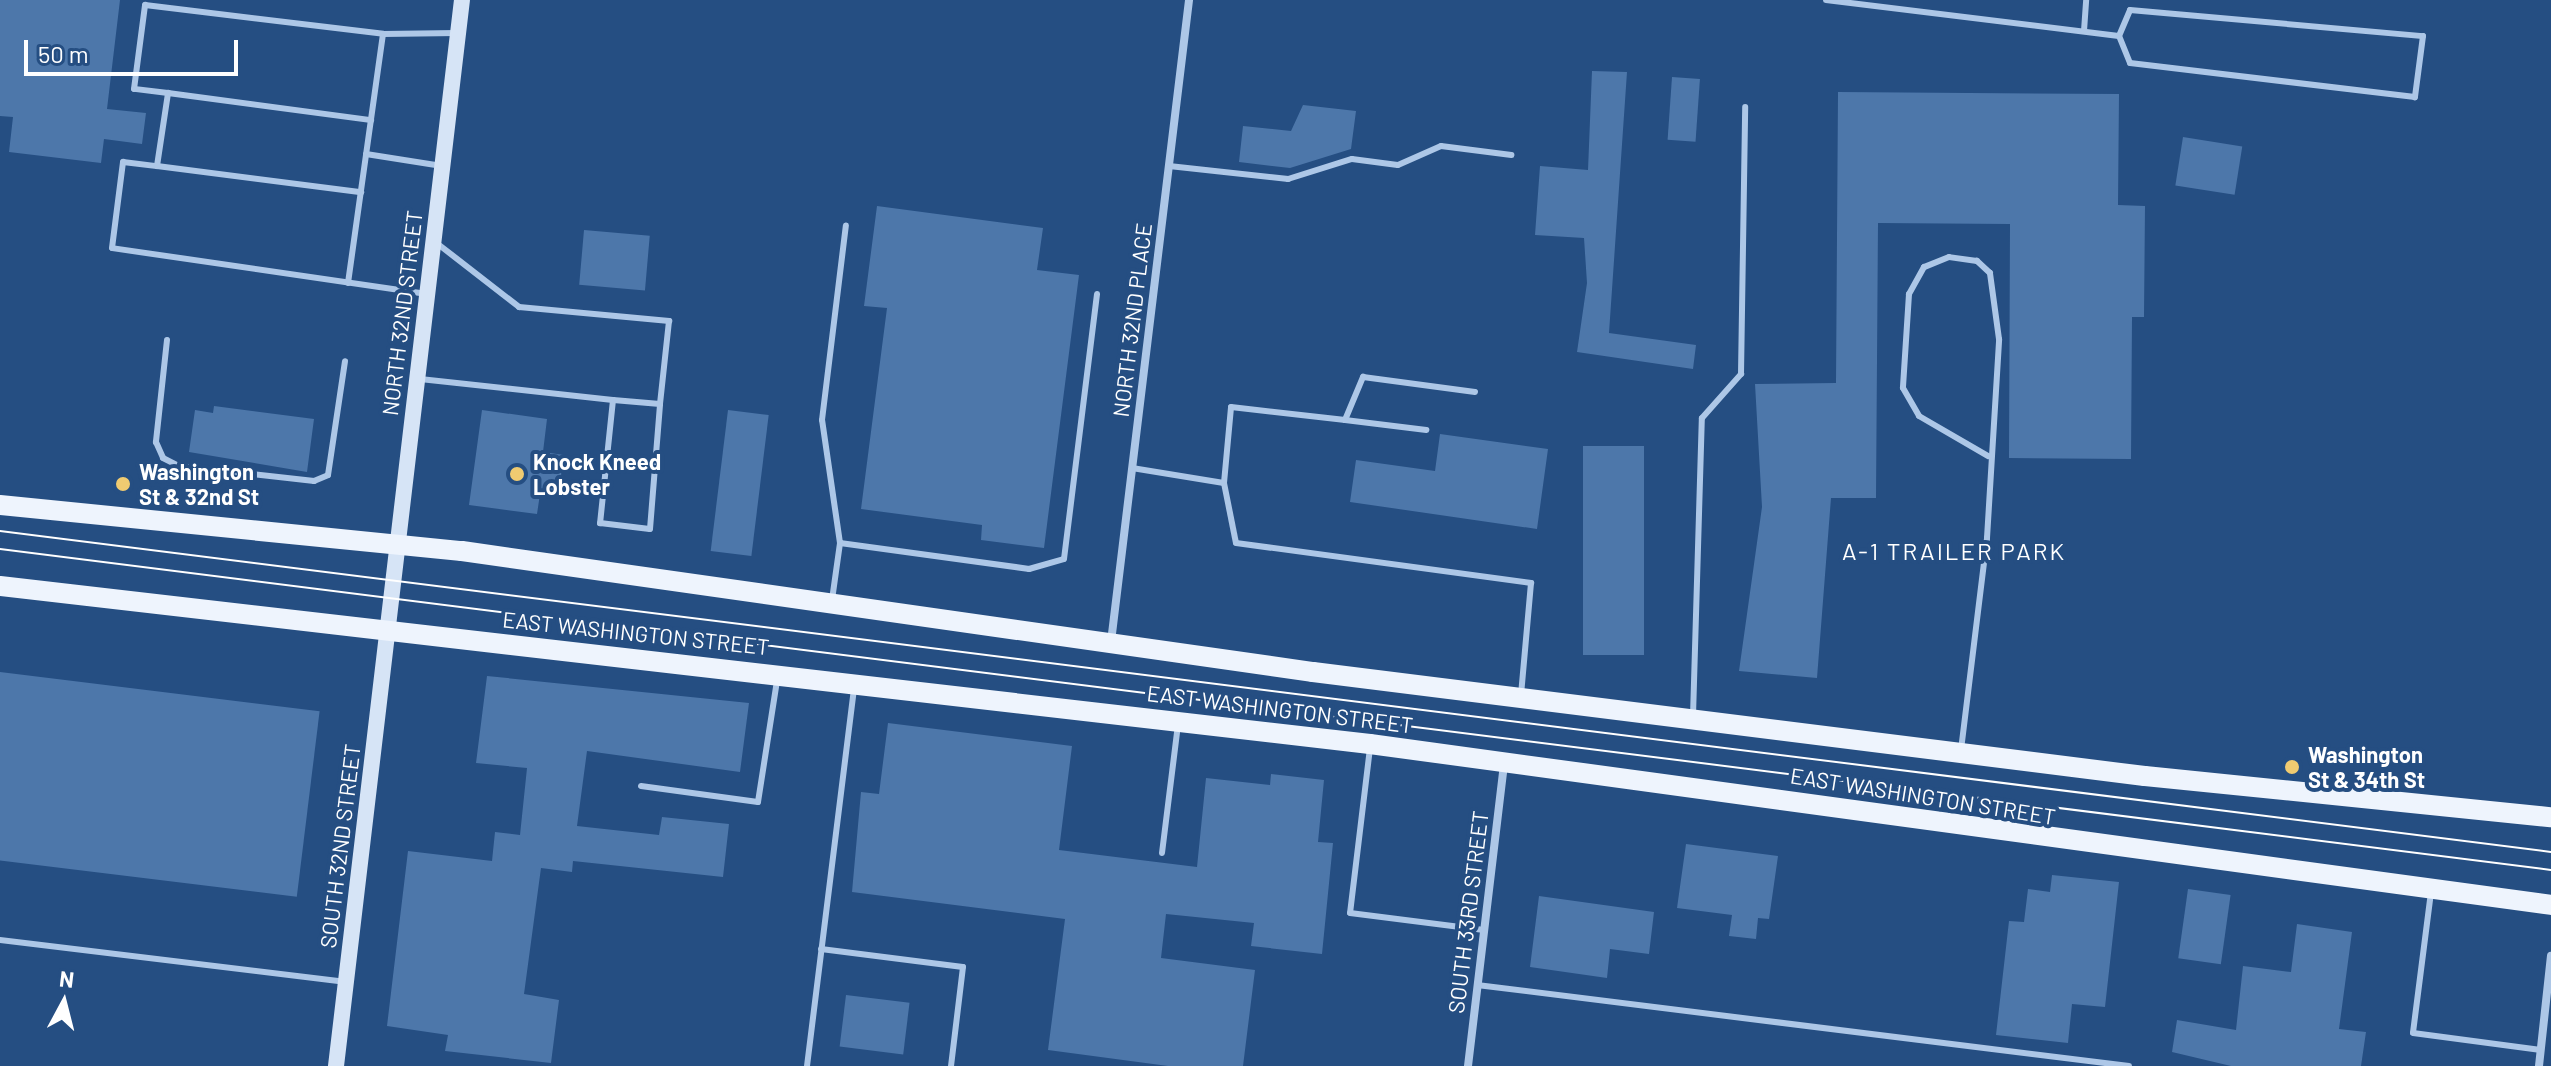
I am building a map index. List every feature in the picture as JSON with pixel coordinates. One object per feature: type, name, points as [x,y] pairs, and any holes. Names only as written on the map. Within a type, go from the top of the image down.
[{"type":"main road","name":"NORTH 32ND STREET","points":[[388,631],[462,0]]},
{"type":"main road","name":"EAST WASHINGTON STREET","points":[[0,505],[397,546],[832,600],[1111,645],[1960,753],[2551,817]]},
{"type":"main road","name":"EAST WASHINGTON STREET","points":[[0,586],[779,672],[1370,744],[2431,892],[2551,905]]},
{"type":"main road","name":"SOUTH 32ND STREET","points":[[336,1066],[388,631]]},
{"type":"street","name":"NORTH 32ND PLACE","points":[[1111,645],[1189,0]]},
{"type":"street","name":"SOUTH 33RD STREET","points":[[1468,1066],[1505,761]]},
{"type":"street","points":[[2539,1066],[2551,956]]},
{"type":"lane","points":[[1826,0],[2119,36]]},
{"type":"lane","points":[[2084,31],[2086,0]]},
{"type":"lane","points":[[371,120],[134,89],[145,2],[383,34],[458,33]]},
{"type":"lane","points":[[2130,10],[2423,36],[2415,97],[2130,63],[2119,36],[2130,10]]},
{"type":"lane","points":[[348,283],[383,34]]},
{"type":"lane","points":[[157,166],[168,93]]},
{"type":"lane","points":[[1693,719],[1702,418],[1741,374],[1745,107]]},
{"type":"lane","points":[[1169,166],[1288,179],[1352,159],[1398,165],[1441,146],[1511,155]]},
{"type":"lane","points":[[366,154],[442,166]]},
{"type":"lane","points":[[361,192],[123,162],[112,248],[427,294]]},
{"type":"lane","points":[[832,600],[840,543],[822,420],[846,225]]},
{"type":"lane","points":[[433,240],[519,307],[669,321],[650,529],[600,523],[613,400]]},
{"type":"lane","points":[[1960,753],[1987,538],[1988,456],[1999,339],[1990,273],[1977,261],[1949,257],[1924,267],[1909,294],[1903,388],[1919,416],[1988,456]]},
{"type":"lane","points":[[840,543],[1029,569],[1064,559],[1097,294]]},
{"type":"lane","points":[[167,340],[156,442],[163,458],[179,466],[314,481],[328,475],[345,361]]},
{"type":"lane","points":[[1345,420],[1363,377],[1475,392]]},
{"type":"lane","points":[[417,378],[660,404]]},
{"type":"lane","points":[[1426,430],[1231,407],[1224,483],[1236,543],[1531,583],[1521,698]]},
{"type":"lane","points":[[1132,468],[1224,483]]},
{"type":"lane","points":[[641,786],[758,802],[779,672]]},
{"type":"lane","points":[[807,1066],[855,681]]},
{"type":"lane","points":[[1162,853],[1178,722]]},
{"type":"lane","points":[[1370,744],[1350,913],[1484,930]]},
{"type":"lane","points":[[2431,892],[2413,1033],[2541,1050]]},
{"type":"lane","points":[[0,940],[346,982]]},
{"type":"lane","points":[[821,949],[963,967],[951,1066]]},
{"type":"lane","points":[[1477,985],[2129,1066]]},
{"type":"building","points":[[0,0],[120,0],[107,109],[146,113],[142,144],[104,139],[101,163],[9,152],[13,117],[0,116]]},
{"type":"building","points":[[1592,71],[1627,72],[1609,333],[1696,345],[1693,369],[1577,352],[1587,283],[1584,238],[1535,235],[1540,166],[1588,170]]},
{"type":"building","points":[[1672,77],[1700,79],[1696,142],[1668,140]]},
{"type":"building","points":[[1838,92],[2119,94],[2118,205],[2145,206],[2144,317],[2132,317],[2131,459],[2009,458],[2010,224],[1878,223],[1876,498],[1831,498],[1817,678],[1739,671],[1762,507],[1755,384],[1836,383]]},
{"type":"building","points":[[1303,105],[1356,111],[1351,149],[1290,168],[1239,162],[1243,126],[1291,131]]},
{"type":"building","points":[[2183,137],[2242,146],[2235,195],[2175,185]]},
{"type":"building","points":[[877,206],[1043,228],[1037,270],[1079,275],[1044,548],[981,540],[982,525],[861,509],[887,308],[864,306]]},
{"type":"building","points":[[584,230],[650,236],[645,291],[579,285]]},
{"type":"building","points":[[214,406],[314,419],[307,472],[189,452],[195,410],[213,413]]},
{"type":"building","name":"Knock Kneed Lobster","points":[[482,410],[547,419],[543,452],[564,455],[558,496],[540,494],[537,514],[469,505]]},
{"type":"building","points":[[728,410],[769,415],[751,556],[711,551]]},
{"type":"building","points":[[1440,434],[1548,449],[1537,529],[1350,502],[1356,460],[1435,471]]},
{"type":"building","points":[[1583,446],[1644,446],[1644,655],[1583,655]]},
{"type":"building","points":[[0,672],[320,711],[297,897],[0,860]]},
{"type":"building","points":[[487,676],[749,703],[740,772],[587,751],[577,826],[659,835],[662,817],[729,824],[723,877],[573,861],[572,872],[541,868],[524,994],[559,1000],[551,1063],[445,1051],[448,1035],[387,1026],[408,851],[492,861],[495,832],[520,835],[527,768],[476,763]]},
{"type":"building","points":[[888,723],[1072,746],[1059,850],[1197,867],[1206,778],[1270,785],[1271,774],[1324,780],[1318,842],[1333,843],[1322,954],[1251,946],[1254,923],[1166,914],[1161,958],[1255,970],[1243,1066],[1168,1066],[1048,1050],[1065,919],[852,892],[861,792],[879,794]]},
{"type":"building","points":[[1686,844],[1778,856],[1769,919],[1758,918],[1756,939],[1729,936],[1732,915],[1677,908]]},
{"type":"building","points":[[2052,875],[2119,882],[2105,1007],[2072,1004],[2068,1043],[1996,1035],[2009,921],[2024,922],[2028,889],[2050,892]]},
{"type":"building","points":[[2188,889],[2231,895],[2221,964],[2178,958]]},
{"type":"building","points":[[1539,896],[1654,912],[1649,954],[1610,949],[1607,978],[1530,967]]},
{"type":"building","points":[[2297,924],[2352,932],[2339,1029],[2366,1032],[2361,1066],[2231,1066],[2172,1052],[2177,1020],[2236,1030],[2243,966],[2291,972]]},
{"type":"building","points":[[846,995],[910,1003],[903,1054],[840,1047]]},
{"type":"tram line","points":[[0,531],[2551,852]]},
{"type":"tram line","points":[[0,549],[2551,870]]},
{"type":"place","name":"Knock Kneed Lobster","points":[[517,474]]},
{"type":"place","name":"Washington St & 32nd St","points":[[123,484]]},
{"type":"place","name":"Washington St & 34th St","points":[[2292,767]]},
{"type":"district","name":"A-1 TRAILER PARK","points":[[1954,551]]}]
